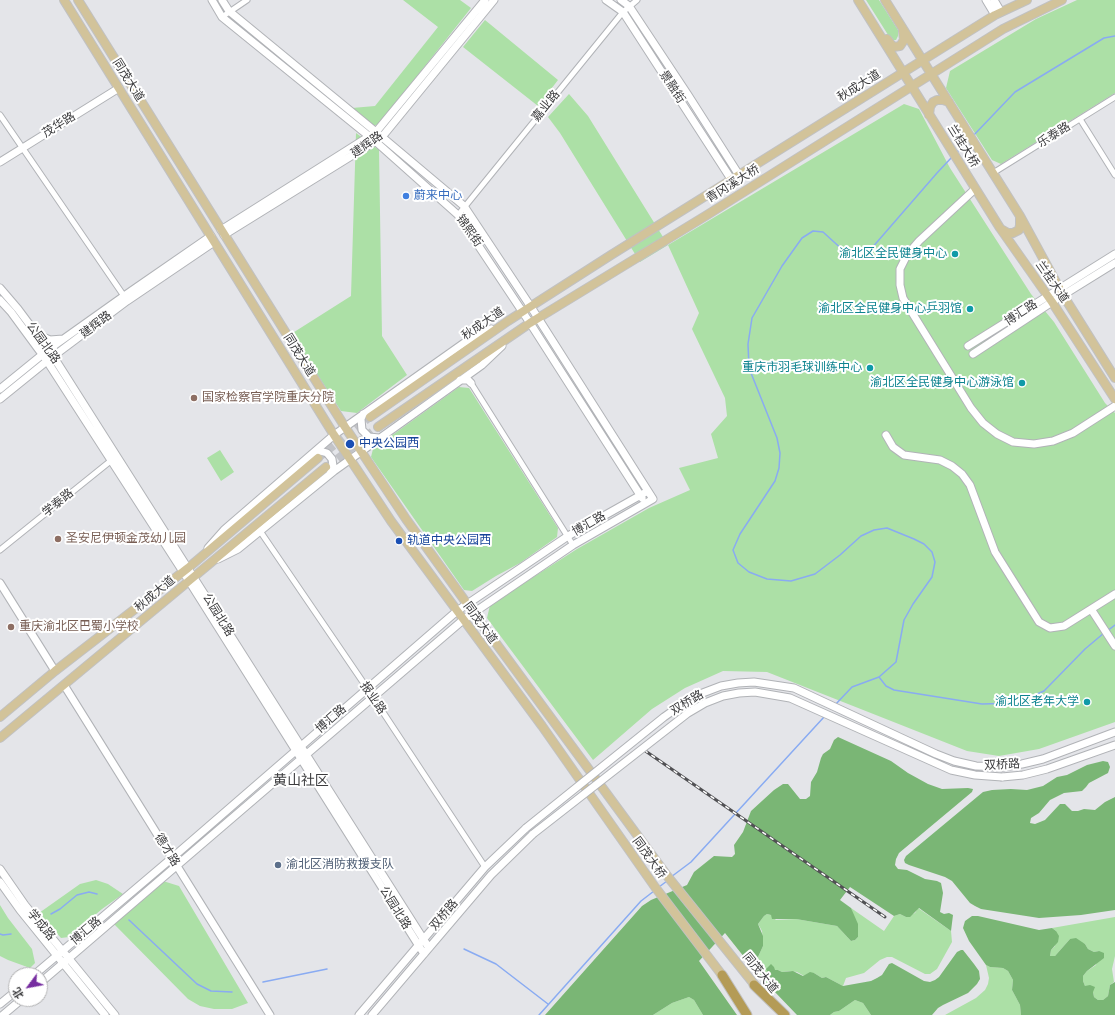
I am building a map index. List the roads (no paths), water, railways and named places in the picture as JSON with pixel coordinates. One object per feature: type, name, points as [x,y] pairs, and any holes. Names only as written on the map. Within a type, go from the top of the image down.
[{"type":"highway","points":[[722,975],[747,1015]]},
{"type":"highway","points":[[754,985],[785,1015]]},
{"type":"main road","name":"同茂大道","points":[[64,0],[334,435],[391,521],[572,770]]},
{"type":"main road","name":"同茂大道","points":[[78,0],[222,233],[361,452],[406,519],[466,603],[584,762]]},
{"type":"main road","name":"锦熙街","points":[[212,0],[222,17],[372,139],[458,215],[523,312],[645,503]]},
{"type":"main road","name":"锦熙街","points":[[222,0],[229,11],[464,206],[531,307],[653,499]]},
{"type":"main road","name":"建辉路","points":[[379,134],[484,0]]},
{"type":"main road","name":"建辉路","points":[[222,233],[379,134],[494,0]]},
{"type":"main road","name":"景融街","points":[[606,0],[623,12],[735,177]]},
{"type":"main road","name":"景融街","points":[[621,0],[629,6],[688,95],[735,177]]},
{"type":"main road","points":[[858,0],[893,47],[898,47],[903,43],[904,37],[902,26]]},
{"type":"main road","points":[[858,0],[929,115]]},
{"type":"main road","points":[[885,0],[949,102]]},
{"type":"main road","points":[[986,0],[998,14]]},
{"type":"main road","points":[[994,0],[998,14]]},
{"type":"main road","name":"秋成大道","points":[[705,196],[998,14],[1027,0]]},
{"type":"main road","points":[[911,86],[1003,29],[1062,0]]},
{"type":"main road","name":"青冈溪大桥","points":[[620,267],[911,86]]},
{"type":"main road","name":"茂华路","points":[[0,162],[119,88]]},
{"type":"main road","points":[[929,115],[930,107],[933,102],[943,100],[949,102]]},
{"type":"main road","name":"兰桂大桥","points":[[949,102],[986,161]]},
{"type":"main road","name":"兰桂大桥","points":[[929,115],[969,179]]},
{"type":"main road","name":"兰桂大道","points":[[986,161],[1020,216],[1061,292],[1115,378]]},
{"type":"main road","name":"兰桂大道","points":[[969,179],[1000,228],[1050,299],[1115,399]]},
{"type":"main road","points":[[975,189],[919,241],[907,255],[900,269],[900,284],[903,298],[971,408],[983,423],[997,434],[1013,442],[1034,444],[1053,441],[1073,433],[1115,406]]},
{"type":"main road","name":"青冈溪大桥","points":[[612,255],[705,196]]},
{"type":"main road","points":[[1000,228],[1008,233],[1013,233],[1019,230],[1020,216]]},
{"type":"main road","name":"建辉路","points":[[0,388],[63,339],[213,239]]},
{"type":"main road","name":"博汇路","points":[[968,346],[1050,299],[1115,254]]},
{"type":"main road","name":"秋成大道","points":[[366,416],[508,321],[612,255]]},
{"type":"main road","name":"博汇路","points":[[1061,292],[1115,263]]},
{"type":"main road","name":"秋成大道","points":[[378,427],[515,332],[620,267]]},
{"type":"main road","name":"公园北路","points":[[0,288],[37,335],[45,352]]},
{"type":"main road","name":"建辉路","points":[[0,399],[126,298]]},
{"type":"main road","name":"博汇路","points":[[974,354],[1050,299]]},
{"type":"main road","name":"公园北路","points":[[0,300],[50,359],[395,902],[418,946],[424,954]]},
{"type":"main road","points":[[328,471],[361,452],[482,365],[515,332]]},
{"type":"main road","points":[[37,335],[50,340],[63,339]]},
{"type":"main road","points":[[460,380],[468,380],[471,383]]},
{"type":"main road","points":[[315,455],[334,435],[345,427],[366,416]]},
{"type":"main road","points":[[366,416],[361,419],[362,430],[369,437],[379,438]]},
{"type":"main road","points":[[886,435],[893,447],[904,455],[940,460],[952,466],[962,474],[970,485],[995,552],[1039,622],[1050,628],[1064,626],[1115,594]]},
{"type":"main road","points":[[209,564],[238,549],[333,466],[332,459],[327,453],[320,452],[315,455]]},
{"type":"main road","name":"秋成大道","points":[[0,717],[55,671],[196,561],[315,455]]},
{"type":"main road","name":"秋成大道","points":[[0,738],[209,564],[328,471]]},
{"type":"main road","name":"博汇路","points":[[43,967],[172,858],[466,603],[568,536],[648,491]]},
{"type":"main road","name":"博汇路","points":[[48,976],[303,756],[473,612],[573,545],[653,499]]},
{"type":"main road","points":[[0,583],[55,671]]},
{"type":"main road","points":[[1091,609],[1115,646]]},
{"type":"main road","name":"双桥路","points":[[359,1015],[485,867],[526,828],[664,717],[700,694],[721,686],[754,682],[794,688],[948,758],[976,766],[1003,767],[1043,759],[1115,732]]},
{"type":"main road","name":"德才路","points":[[64,685],[270,1015]]},
{"type":"main road","name":"双桥路","points":[[372,1015],[491,875],[532,834],[688,713],[705,703],[723,696],[755,692],[790,698],[951,770],[975,775],[1002,777],[1023,775],[1047,769],[1115,744]]},
{"type":"main road","name":"同茂大桥","points":[[584,762],[668,877],[723,946]]},
{"type":"main road","name":"同茂大桥","points":[[572,770],[655,887],[722,975]]},
{"type":"main road","name":"学成路","points":[[0,869],[59,953]]},
{"type":"main road","name":"学成路","points":[[0,882],[20,910],[116,1015]]},
{"type":"main road","name":"公园北路","points":[[395,902],[424,939],[429,948]]},
{"type":"main road","name":"同茂大道","points":[[723,946],[778,1015]]},
{"type":"main road","name":"学成路","points":[[66,961],[105,1015]]},
{"type":"main road","points":[[722,975],[752,1015]]},
{"type":"main road","points":[[0,1004],[8,998]]},
{"type":"main road","points":[[3,1015],[12,1007]]},
{"type":"street","points":[[222,17],[247,0]]},
{"type":"street","name":"嘉业路","points":[[458,215],[623,12],[637,0]]},
{"type":"street","name":"乐泰路","points":[[993,173],[1115,97]]},
{"type":"street","points":[[0,115],[126,298]]},
{"type":"street","points":[[1080,119],[1115,175]]},
{"type":"street","points":[[471,383],[573,545]]},
{"type":"street","name":"学泰路","points":[[0,550],[114,458]]},
{"type":"street","name":"报业路","points":[[260,531],[367,688],[485,867]]},
{"type":"waterway","points":[[973,136],[1015,92],[1104,38],[1115,36]]},
{"type":"waterway","points":[[956,153],[969,140]]},
{"type":"waterway","points":[[835,705],[852,687],[879,677],[896,662],[904,620],[932,577],[935,562],[932,552],[924,544],[887,528],[874,530],[861,536],[840,555],[815,574],[791,581],[767,579],[749,572],[738,563],[733,550],[740,534],[775,481],[779,468],[780,453],[777,438],[749,368],[748,344],[752,318],[782,266],[802,238],[813,231],[823,232],[845,252],[858,256],[871,249],[952,157]]},
{"type":"waterway","points":[[1107,631],[1115,625]]},
{"type":"waterway","points":[[879,677],[886,686],[894,690],[982,704],[1016,703],[1044,691],[1085,649],[1104,633]]},
{"type":"waterway","points":[[671,877],[691,862],[824,717]]},
{"type":"waterway","points":[[659,887],[667,881]]},
{"type":"waterway","points":[[539,1015],[641,901],[654,891]]},
{"type":"waterway","points":[[51,914],[60,909],[77,895],[89,892],[97,894]]},
{"type":"waterway","points":[[129,920],[197,984],[211,991],[232,992]]},
{"type":"waterway","points":[[0,934],[11,934]]},
{"type":"waterway","points":[[464,949],[496,964],[548,1004]]},
{"type":"waterway","points":[[263,982],[327,969]]},
{"type":"tunnel","points":[[318,458],[370,417]]},
{"type":"tunnel","points":[[328,466],[378,427]]},
{"type":"railway","points":[[644,750],[885,917]]},
{"type":"place","name":"蔚来中心","points":[[406,196]]},
{"type":"place","name":"渝北区全民健身中心","points":[[955,254]]},
{"type":"place","name":"渝北区全民健身中心乒羽馆","points":[[970,309]]},
{"type":"place","name":"重庆市羽毛球训练中心","points":[[870,368]]},
{"type":"place","name":"渝北区全民健身中心游泳馆","points":[[1022,383]]},
{"type":"place","name":"国家检察官学院重庆分院","points":[[194,398]]},
{"type":"place","name":"中央公园西","points":[[350,444]]},
{"type":"place","name":"圣安尼伊顿金茂幼儿园","points":[[58,539]]},
{"type":"place","name":"轨道中央公园西","points":[[399,541]]},
{"type":"place","name":"重庆渝北区巴蜀小学校","points":[[11,627]]},
{"type":"place","name":"渝北区老年大学","points":[[1087,702]]},
{"type":"place","name":"渝北区消防救援支队","points":[[278,865]]},
{"type":"district","name":"黄山社区","points":[[301,781]]}]
